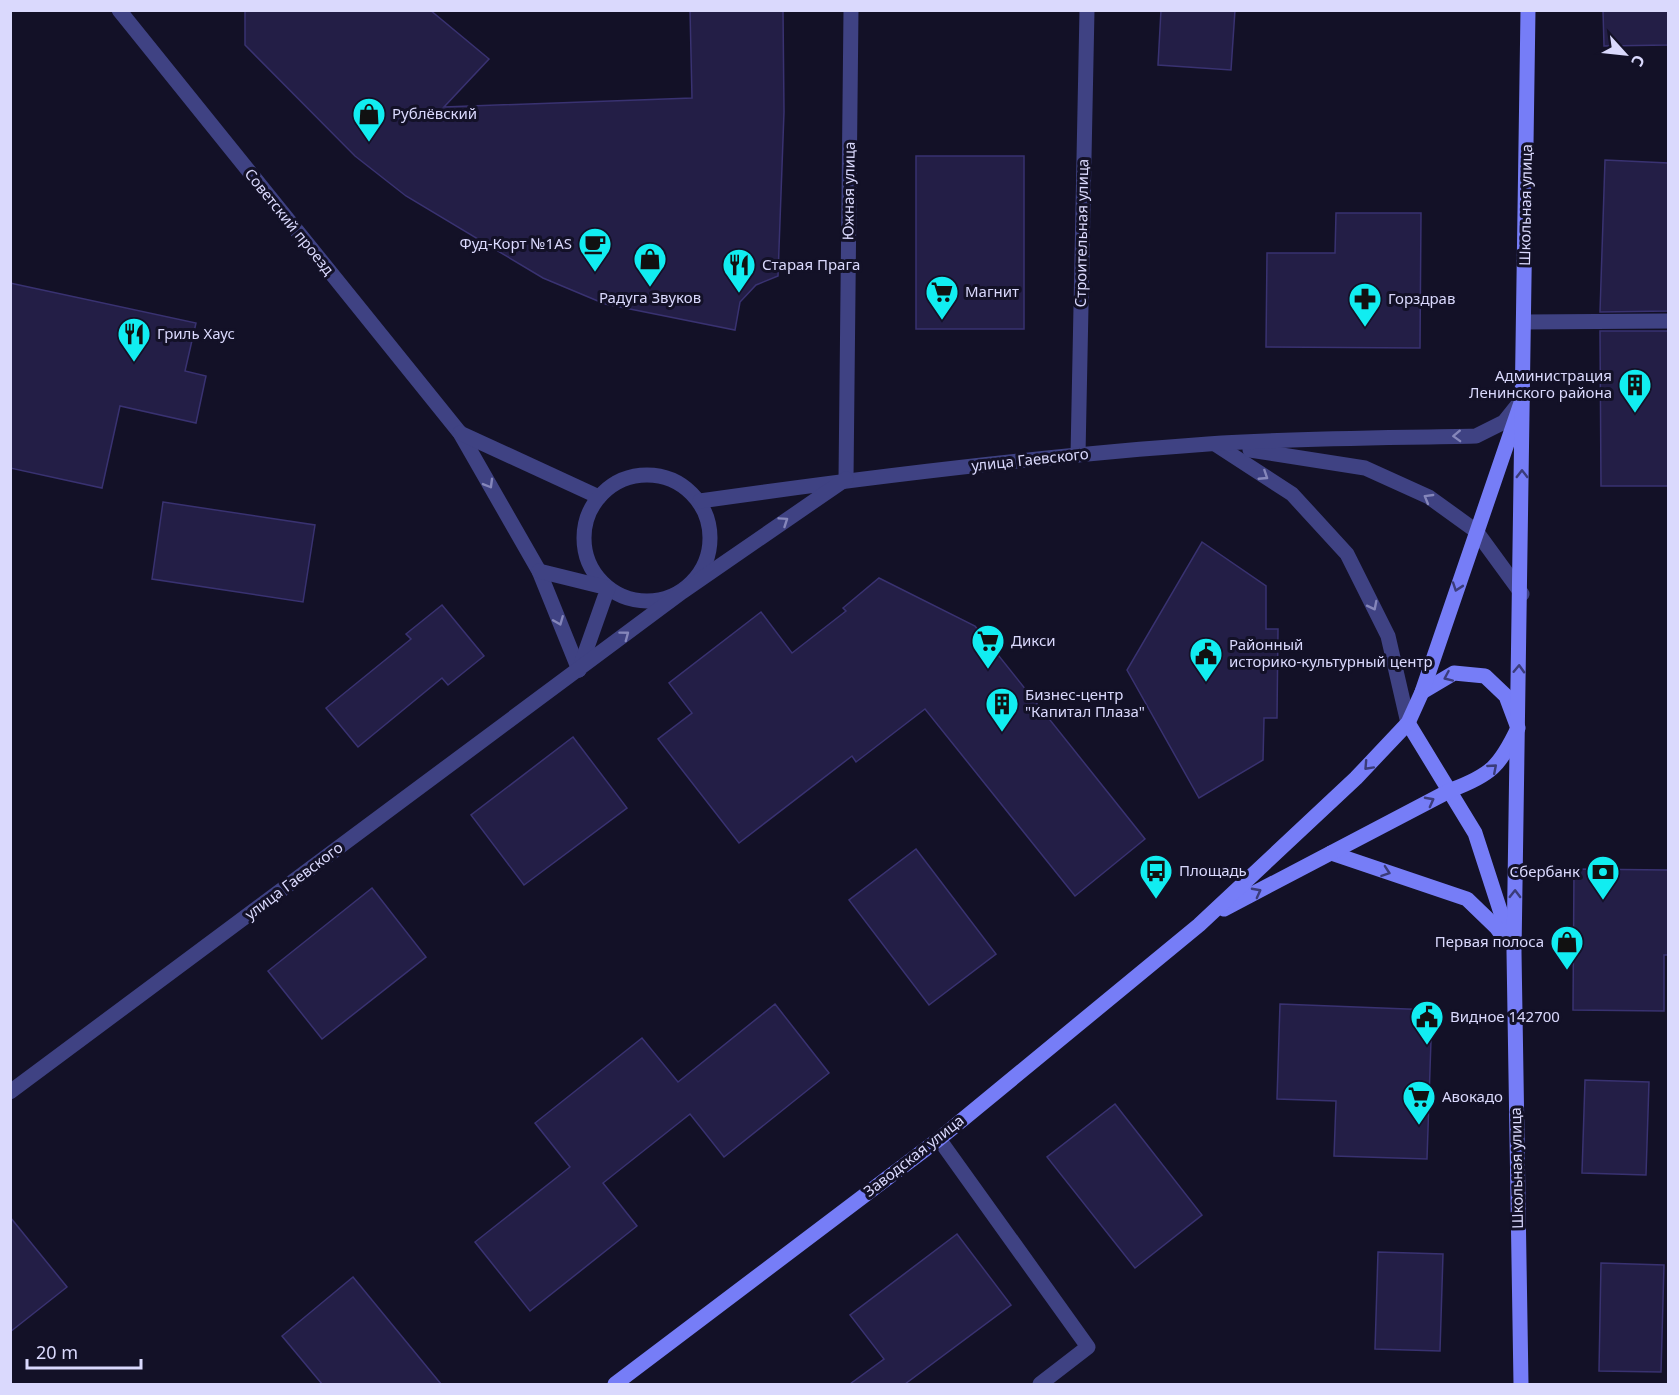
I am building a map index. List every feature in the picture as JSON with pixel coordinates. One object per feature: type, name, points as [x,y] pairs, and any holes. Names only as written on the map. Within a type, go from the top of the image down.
[{"type":"street","name":"Советский проезд","points":[[119,10],[460,433],[539,572],[579,670]]},
{"type":"street","name":"Южная улица","points":[[846,479],[851,10]]},
{"type":"street","name":"Строительная улица","points":[[1078,454],[1087,10]]},
{"type":"street","name":"Школьная улица","points":[[1521,1384],[1514,952],[1528,10]]},
{"type":"street","points":[[1525,322],[1668,321]]},
{"type":"street","points":[[1215,444],[1476,436],[1504,422],[1522,399]]},
{"type":"street","points":[[1205,919],[1356,778],[1408,723],[1422,692],[1522,399]]},
{"type":"street","name":"Советский проезд","points":[[460,433],[599,497]]},
{"type":"street","name":"улица Гаевского","points":[[700,501],[846,479],[1078,454],[1215,444]]},
{"type":"street","points":[[1215,444],[1365,468],[1429,497],[1476,531],[1521,594]]},
{"type":"street","points":[[1215,444],[1292,494],[1347,554],[1388,636],[1408,723],[1436,772],[1451,790],[1475,833],[1514,952]]},
{"type":"street","points":[[646,474],[671,478],[692,492],[700,501],[711,532],[700,575],[682,592],[654,602],[627,599],[608,588],[594,573],[585,552],[585,524],[599,497],[618,482],[646,474]]},
{"type":"street","name":"улица Гаевского","points":[[10,1092],[682,592],[846,479]]},
{"type":"street","points":[[539,572],[608,588]]},
{"type":"street","points":[[579,670],[608,588]]},
{"type":"street","points":[[1205,919],[1451,790],[1479,779],[1504,758],[1518,728],[1506,696],[1485,676],[1454,673],[1422,692]]},
{"type":"street","points":[[1331,853],[1467,899],[1496,927],[1514,952]]},
{"type":"street","name":"Заводская улица","points":[[615,1384],[939,1138],[1205,919]]},
{"type":"street","points":[[939,1138],[1088,1347],[1040,1384]]},
{"type":"building","points":[[245,10],[430,10],[489,59],[444,107],[692,98],[690,10],[783,10],[784,112],[778,276],[756,285],[740,302],[735,330],[605,304],[543,278],[406,196],[355,156],[245,45]]},
{"type":"building","points":[[1161,10],[1235,10],[1231,70],[1158,65]]},
{"type":"building","points":[[1603,10],[1668,10],[1668,45],[1604,46]]},
{"type":"building","points":[[916,156],[1024,156],[1024,329],[916,329]]},
{"type":"building","points":[[1605,160],[1668,163],[1668,311],[1600,312]]},
{"type":"building","points":[[1336,213],[1421,213],[1420,348],[1266,347],[1267,253],[1335,253]]},
{"type":"building","points":[[10,283],[196,323],[185,371],[206,376],[196,423],[120,406],[102,488],[10,468]]},
{"type":"building","name":"Администрация Ленинского района","points":[[1600,331],[1668,331],[1668,486],[1601,486]]},
{"type":"building","points":[[163,502],[315,525],[303,602],[152,579]]},
{"type":"building","name":"Районный историко-культурный центр","points":[[1202,542],[1266,586],[1266,629],[1278,629],[1277,718],[1264,718],[1263,760],[1199,798],[1127,670]]},
{"type":"building","points":[[879,578],[975,626],[1145,839],[1075,896],[925,709],[856,762],[852,756],[739,843],[658,739],[692,713],[669,683],[761,612],[792,653],[846,611],[843,608]]},
{"type":"building","points":[[442,605],[484,656],[448,685],[442,678],[358,747],[326,708],[411,639],[406,634]]},
{"type":"building","points":[[573,737],[627,808],[524,885],[471,815]]},
{"type":"building","points":[[916,849],[996,954],[929,1005],[849,900]]},
{"type":"building","points":[[1574,869],[1668,870],[1668,955],[1664,955],[1664,1011],[1573,1010]]},
{"type":"building","points":[[372,888],[426,957],[322,1039],[268,971]]},
{"type":"building","points":[[775,1004],[829,1073],[724,1157],[690,1114],[603,1183],[637,1226],[530,1311],[475,1242],[570,1167],[535,1123],[642,1038],[678,1082]]},
{"type":"building","points":[[1280,1004],[1432,1010],[1427,1159],[1334,1156],[1336,1101],[1277,1099]]},
{"type":"building","points":[[1585,1080],[1649,1082],[1646,1175],[1582,1173]]},
{"type":"building","points":[[1115,1104],[1202,1215],[1135,1268],[1047,1157]]},
{"type":"building","points":[[10,1217],[67,1287],[10,1332]]},
{"type":"building","points":[[957,1234],[1011,1305],[905,1384],[850,1384],[884,1359],[850,1315]]},
{"type":"building","points":[[1378,1252],[1443,1254],[1440,1351],[1375,1349]]},
{"type":"building","points":[[1601,1263],[1664,1265],[1661,1372],[1599,1371]]},
{"type":"building","points":[[353,1277],[441,1384],[322,1384],[282,1336]]},
{"type":"place","name":"Рублёвский","points":[[369,143]]},
{"type":"place","name":"Фуд-Корт №1AS","points":[[595,273]]},
{"type":"place","name":"Радуга Звуков","points":[[650,288]]},
{"type":"place","name":"Старая Прага","points":[[739,294]]},
{"type":"place","name":"Магнит","points":[[942,321]]},
{"type":"place","name":"Горздрав","points":[[1365,328]]},
{"type":"place","name":"Гриль Хаус","points":[[134,363]]},
{"type":"place","name":"Администрация Ленинского района","points":[[1635,414]]},
{"type":"place","name":"Дикси","points":[[988,670]]},
{"type":"place","name":"Районный историко-культурный центр","points":[[1206,683]]},
{"type":"place","name":"Бизнес-центр \"Капитал Плаза\"","points":[[1002,733]]},
{"type":"place","name":"Площадь","points":[[1156,900]]},
{"type":"place","name":"Сбербанк","points":[[1603,901]]},
{"type":"place","name":"Первая полоса","points":[[1567,971]]},
{"type":"place","name":"Видное 142700","points":[[1427,1046]]},
{"type":"place","name":"Авокадо","points":[[1419,1126]]}]
